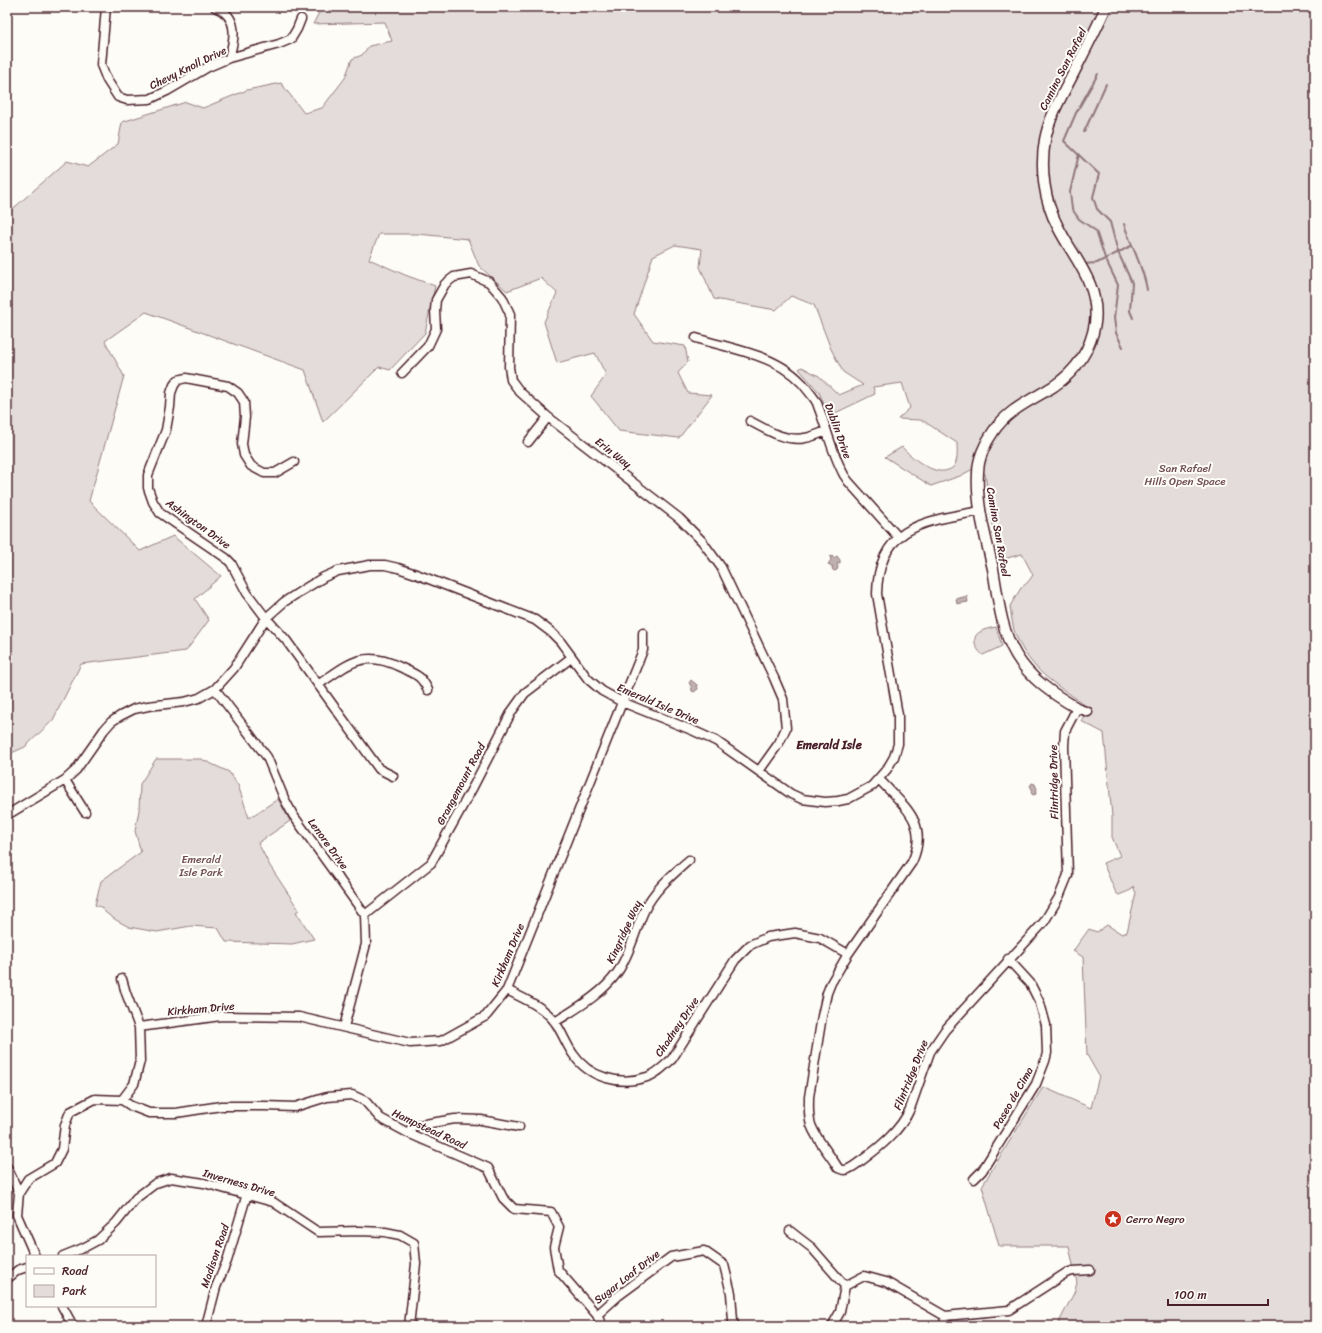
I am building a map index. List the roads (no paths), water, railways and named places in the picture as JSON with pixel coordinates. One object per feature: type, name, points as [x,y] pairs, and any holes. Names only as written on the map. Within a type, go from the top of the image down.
[{"type":"street","name":"Chevy Knoll Drive","points":[[106,7],[101,65],[107,80],[118,97],[127,100],[150,99],[167,91],[208,67],[229,58],[279,44],[291,39],[301,19]]},
{"type":"street","points":[[215,7],[228,15],[232,24],[234,42],[229,58]]},
{"type":"street","name":"Camino San Rafael","points":[[1088,712],[1077,708],[1057,696],[1038,682],[1022,665],[1006,635],[978,497],[978,471],[983,449],[993,431],[1010,412],[1053,386],[1075,368],[1084,355],[1090,342],[1095,316],[1093,294],[1086,274],[1066,242],[1054,218],[1047,198],[1044,183],[1043,154],[1045,139],[1055,108],[1106,7]]},
{"type":"street","name":"Erin Way","points":[[402,373],[428,346],[436,329],[436,300],[445,284],[454,277],[471,274],[489,282],[502,297],[510,314],[509,368],[511,380],[520,392],[548,417],[679,518],[702,541],[720,567],[774,678],[782,698],[786,728],[779,743],[759,771]]},
{"type":"street","name":"Dublin Drive","points":[[696,338],[764,357],[784,367],[804,384],[818,404],[840,470],[899,538]]},
{"type":"street","name":"Ashington Drive","points":[[294,462],[276,473],[264,473],[251,466],[244,455],[242,444],[245,417],[244,402],[238,393],[228,386],[186,378],[178,380],[171,393],[166,430],[148,475],[148,488],[153,502],[160,513],[226,558],[247,593],[266,618],[286,640],[378,769],[393,776]]},
{"type":"street","points":[[528,442],[548,417]]},
{"type":"street","points":[[750,421],[782,437],[795,439],[806,438],[826,431]]},
{"type":"street","name":"Emerald Isle Drive","points":[[7,815],[65,780],[76,770],[104,730],[111,722],[120,716],[134,709],[184,702],[199,698],[215,688],[234,668],[266,618],[284,602],[324,577],[338,571],[370,565],[385,566],[416,574],[535,620],[552,632],[594,685],[602,691],[622,702],[694,731],[716,742],[782,788],[802,799],[825,802],[848,799],[872,786],[879,779],[894,757],[898,744],[898,716],[877,594],[877,581],[884,558],[891,546],[910,529],[929,521],[981,511]]},
{"type":"street","name":"Kirkham Drive","points":[[139,1027],[221,1016],[298,1017],[410,1043],[441,1042],[486,1016],[507,990],[643,650],[642,633]]},
{"type":"street","name":"Grangemount Road","points":[[365,915],[431,863],[473,787],[512,711],[525,692],[572,658]]},
{"type":"street","points":[[318,685],[347,665],[359,660],[373,659],[387,661],[419,678],[428,690]]},
{"type":"street","name":"Lenore Drive","points":[[215,688],[267,757],[284,798],[293,815],[365,915]]},
{"type":"street","name":"Flintridge Drive","points":[[879,779],[913,816],[918,834],[918,846],[912,862],[848,954],[831,983],[827,993],[809,1097],[809,1109],[811,1125],[814,1132],[838,1168],[842,1170],[855,1165],[871,1153],[892,1135],[908,1115],[930,1052],[936,1041],[1008,959],[1044,922],[1059,897],[1068,875],[1064,746],[1065,731],[1077,708]]},
{"type":"street","points":[[65,780],[85,812]]},
{"type":"street","name":"Kingridge Way","points":[[554,1022],[593,998],[609,983],[625,960],[645,909],[655,892],[688,860]]},
{"type":"street","points":[[344,1027],[366,944],[365,915]]},
{"type":"street","name":"Chadney Drive","points":[[507,990],[538,1006],[554,1022],[573,1055],[584,1067],[607,1079],[627,1081],[647,1077],[660,1070],[672,1060],[735,960],[750,945],[768,937],[795,933],[820,938],[848,954]]},
{"type":"street","name":"Paseo de Cima","points":[[974,1179],[982,1171],[1036,1084],[1043,1068],[1047,1053],[1046,1025],[1040,1003],[1030,983],[1008,959]]},
{"type":"street","points":[[122,979],[139,1027],[140,1061],[134,1084],[122,1100]]},
{"type":"street","name":"Hampstead Road","points":[[19,1194],[28,1179],[55,1163],[62,1149],[64,1125],[70,1112],[95,1099],[122,1100],[131,1106],[149,1112],[176,1113],[221,1106],[295,1107],[327,1097],[352,1095],[365,1101],[380,1118],[408,1133],[488,1168],[503,1198],[514,1209],[551,1212],[559,1227],[554,1248],[558,1270],[597,1315],[602,1326]]},
{"type":"street","points":[[408,1133],[413,1126],[455,1119],[481,1120],[519,1127]]},
{"type":"street","points":[[7,1167],[19,1194],[17,1215],[35,1255]]},
{"type":"street","name":"Inverness Drive","points":[[66,1255],[84,1248],[98,1240],[116,1223],[136,1198],[156,1183],[171,1178],[204,1183],[272,1202],[318,1232],[385,1232],[400,1235],[414,1243],[416,1264],[409,1326]]},
{"type":"street","name":"Madison Road","points":[[206,1326],[216,1287],[227,1261],[247,1194]]},
{"type":"street","points":[[790,1232],[812,1248],[845,1286]]},
{"type":"street","name":"Sugar Loaf Drive","points":[[597,1315],[618,1296],[671,1257],[704,1251],[724,1265],[731,1293],[733,1321],[735,1326]]},
{"type":"street","points":[[7,1278],[18,1270],[26,1267]]},
{"type":"street","points":[[845,1286],[864,1276],[886,1282],[945,1316],[1009,1310],[1066,1273],[1090,1270]]},
{"type":"street","points":[[832,1326],[840,1312],[845,1286]]},
{"type":"street","points":[[63,1307],[74,1326]]},
{"type":"street","points":[[944,1326],[945,1316]]},
{"type":"waterway","points":[[1098,74],[1076,113],[1064,141],[1099,174],[1093,197],[1097,209],[1110,222],[1118,252],[1132,283],[1130,311],[1133,318]]},
{"type":"waterway","points":[[1084,132],[1106,84]]},
{"type":"waterway","points":[[1079,154],[1070,192],[1072,209],[1079,219],[1096,231],[1105,258],[1118,285],[1114,318],[1116,333],[1123,347]]},
{"type":"waterway","points":[[1124,224],[1140,265],[1147,290]]},
{"type":"waterway","points":[[1083,264],[1097,263],[1131,246]]},
{"type":"place","name":"Cerro Negro","points":[[1113,1219]]},
{"type":"district","name":"Emerald Isle","points":[[829,745]]},
{"type":"park label","name":"San Rafael Hills Open Space","points":[[1185,474]]},
{"type":"park label","name":"Emerald Isle Park","points":[[201,865]]}]
